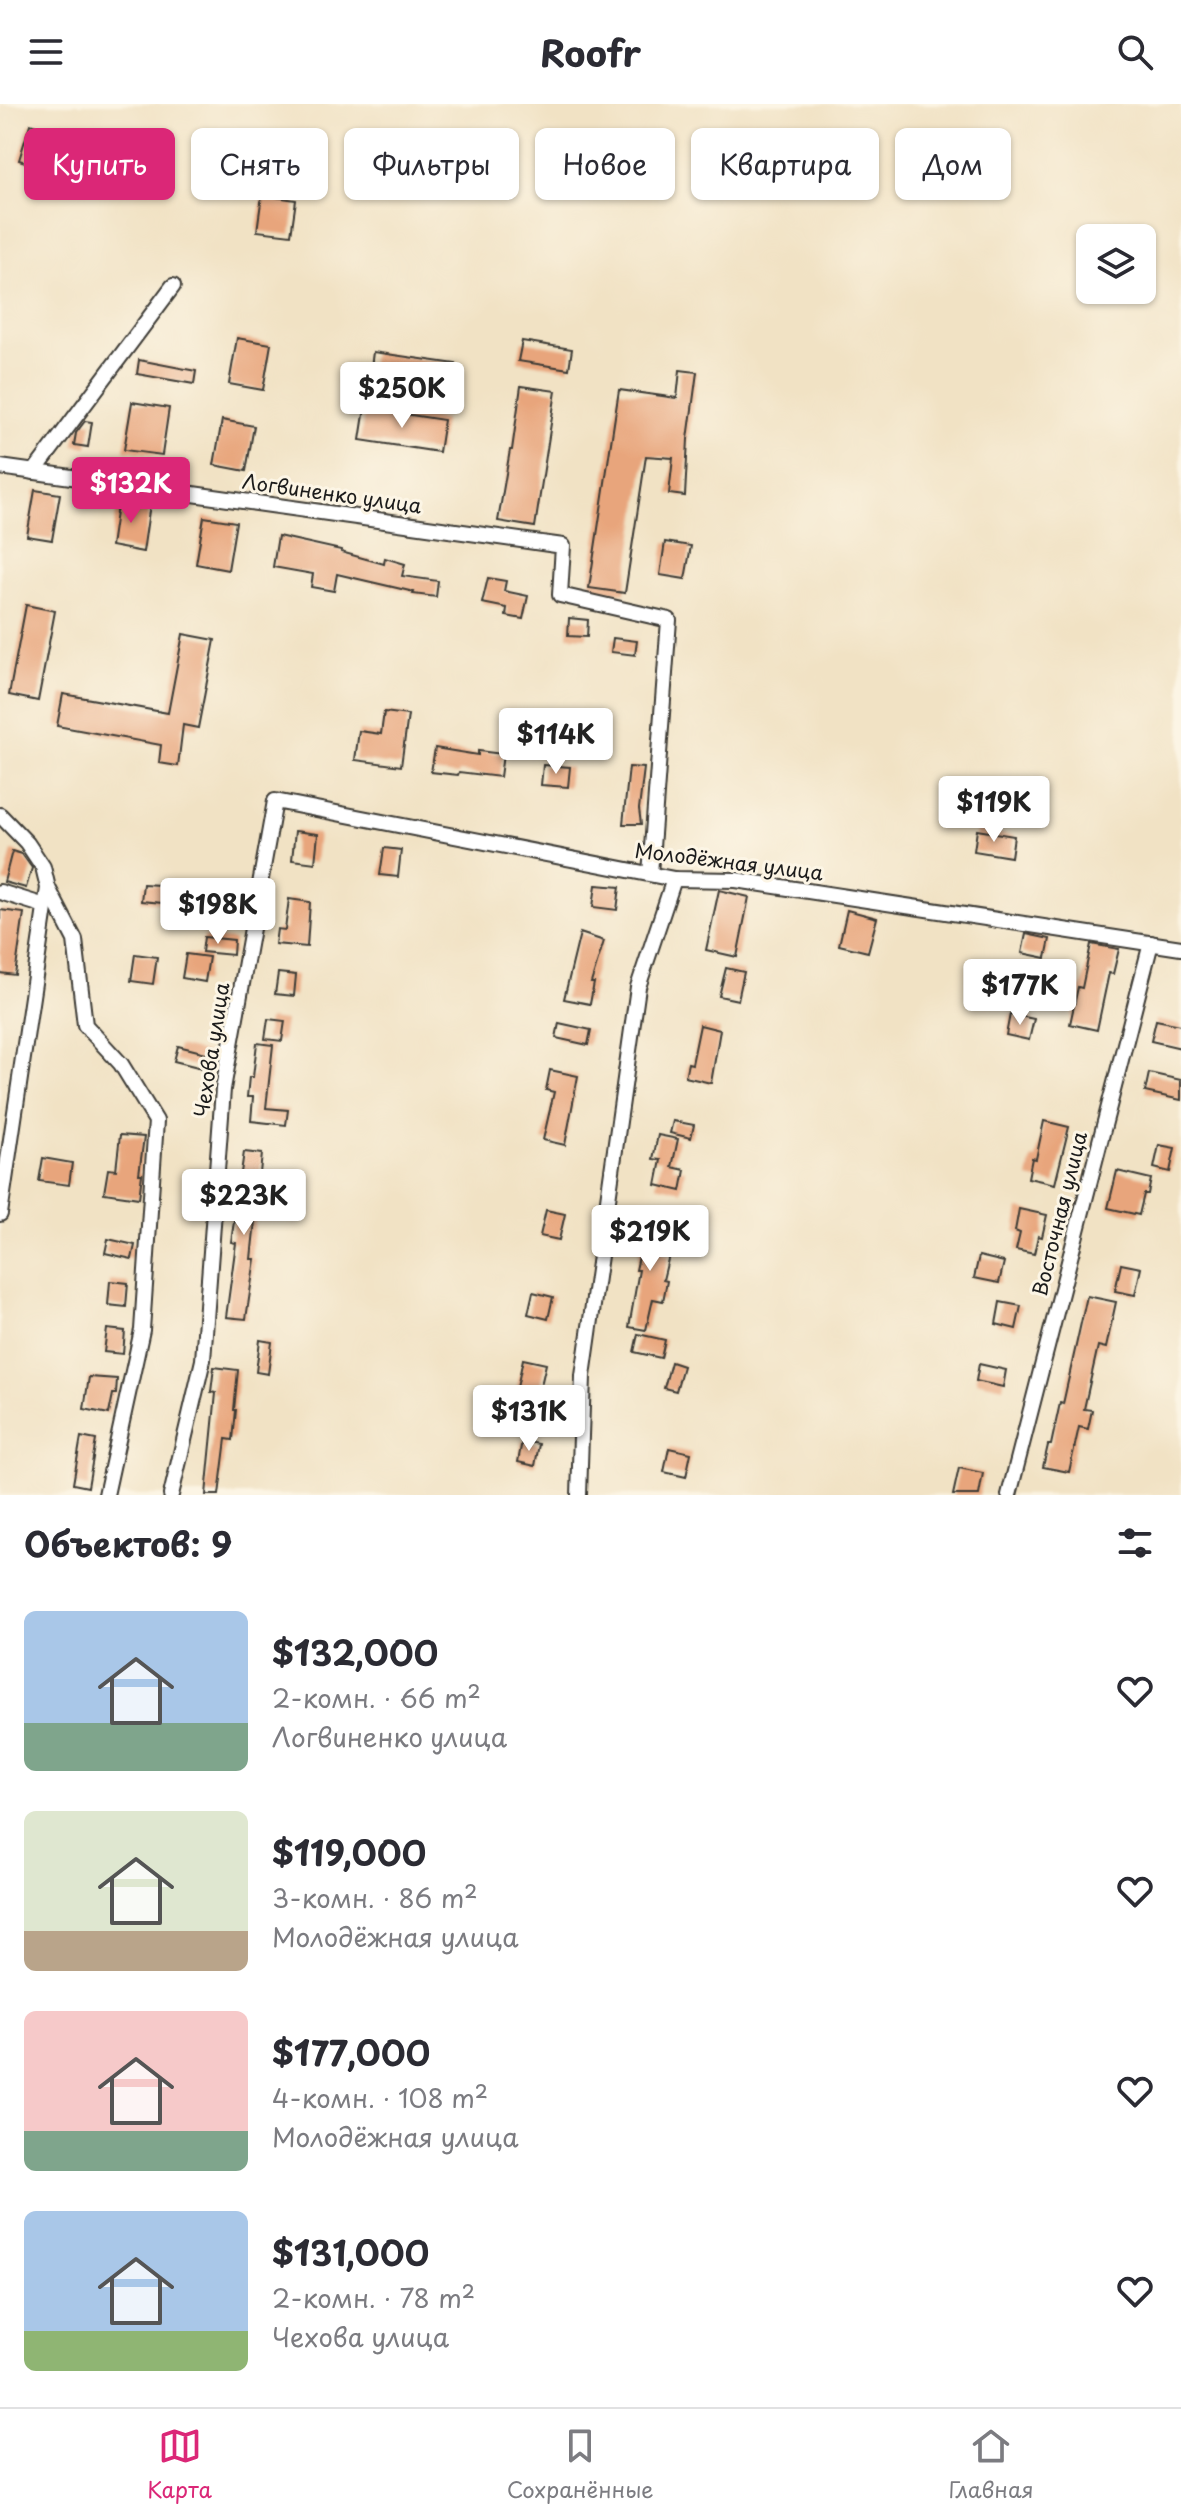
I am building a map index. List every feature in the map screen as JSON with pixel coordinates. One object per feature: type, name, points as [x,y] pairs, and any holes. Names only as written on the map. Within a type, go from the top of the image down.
[{"type":"street","points":[[34,472],[173,286]]},
{"type":"street","name":"Логвиненко улица","points":[[0,467],[563,546],[560,595],[669,620],[650,874]]},
{"type":"street","name":"Молодёжная улица","points":[[275,801],[674,879],[736,880],[1181,948]]},
{"type":"street","name":"Чехова улица","points":[[171,1495],[203,1360],[223,1089],[275,801]]},
{"type":"street","points":[[0,815],[27,843],[43,867],[48,888],[75,940],[85,1025],[121,1064],[156,1121],[142,1330],[106,1495]]},
{"type":"street","points":[[579,1495],[583,1376],[638,987],[674,879]]},
{"type":"street","points":[[0,1214],[48,888]]},
{"type":"street","points":[[0,892],[45,906]]},
{"type":"street","name":"Восточная улица","points":[[1009,1495],[1151,943]]},
{"type":"building","points":[[24,144],[24,161],[19,160]]},
{"type":"building","points":[[261,200],[296,200],[291,235],[257,231]]},
{"type":"building","points":[[237,338],[271,344],[263,390],[229,384]]},
{"type":"building","points":[[522,341],[572,349],[569,369],[518,361]]},
{"type":"building","points":[[373,352],[456,364],[451,395],[369,383]]},
{"type":"building","points":[[139,360],[196,371],[194,384],[137,374]]},
{"type":"building","points":[[680,370],[697,372],[688,439],[685,496],[669,494],[673,458],[646,456],[625,593],[589,588],[619,390],[677,398]]},
{"type":"building","points":[[521,386],[556,391],[535,527],[498,521]]},
{"type":"building","points":[[132,402],[169,408],[162,455],[124,450]]},
{"type":"building","points":[[365,408],[444,420],[439,452],[360,440]]},
{"type":"building","points":[[222,420],[254,426],[246,471],[214,465]]},
{"type":"building","points":[[85,421],[92,422],[88,447],[74,445],[76,433]]},
{"type":"building","points":[[35,490],[60,494],[52,540],[27,536]]},
{"type":"building","points":[[118,499],[150,504],[143,552],[111,546]]},
{"type":"building","points":[[204,517],[236,522],[228,570],[196,564]]},
{"type":"building","points":[[278,536],[341,550],[384,564],[385,558],[405,564],[402,576],[438,581],[436,597],[337,574],[334,591],[311,587],[313,574],[273,567]]},
{"type":"building","points":[[665,542],[691,546],[685,579],[660,575]]},
{"type":"building","points":[[488,578],[506,581],[504,591],[528,596],[523,619],[506,616],[507,608],[482,603]]},
{"type":"building","points":[[26,605],[55,611],[38,701],[9,695]]},
{"type":"building","points":[[569,618],[588,620],[587,637],[568,636]]},
{"type":"building","points":[[183,634],[215,640],[198,728],[183,725],[178,766],[159,763],[161,745],[57,726],[63,694],[168,713]]},
{"type":"building","points":[[613,638],[637,641],[635,655],[611,652]]},
{"type":"building","points":[[384,712],[408,715],[401,766],[355,760],[359,731],[381,734]]},
{"type":"building","points":[[435,748],[478,755],[478,751],[503,754],[500,777],[431,772]]},
{"type":"building","points":[[543,765],[570,767],[568,787],[541,785]]},
{"type":"building","points":[[629,767],[644,768],[639,809],[641,824],[623,824]]},
{"type":"building","points":[[977,830],[1014,836],[1011,857],[974,851]]},
{"type":"building","points":[[295,831],[318,834],[315,863],[292,860]]},
{"type":"building","points":[[384,848],[401,850],[398,877],[380,875]]},
{"type":"building","points":[[12,851],[22,854],[32,868],[26,888],[4,882]]},
{"type":"building","points":[[143,884],[176,886],[174,904],[141,901]]},
{"type":"building","points":[[596,885],[620,887],[617,910],[593,907]]},
{"type":"building","points":[[719,890],[749,897],[737,957],[706,950]]},
{"type":"building","points":[[289,899],[310,902],[307,947],[275,944],[277,929],[285,930]]},
{"type":"building","points":[[0,910],[24,913],[15,975],[0,973]]},
{"type":"building","points":[[847,910],[877,918],[868,952],[839,945]]},
{"type":"building","points":[[580,933],[604,941],[591,983],[594,983],[590,1004],[564,999]]},
{"type":"building","points":[[1026,934],[1050,939],[1046,958],[1022,953]]},
{"type":"building","points":[[204,937],[234,940],[233,955],[202,952]]},
{"type":"building","points":[[1091,944],[1119,949],[1113,974],[1109,973],[1097,1030],[1070,1024],[1078,987],[1082,988]]},
{"type":"building","points":[[135,954],[157,957],[153,984],[131,981]]},
{"type":"building","points":[[186,954],[209,957],[205,982],[182,978]]},
{"type":"building","points":[[726,968],[744,972],[738,1000],[719,996]]},
{"type":"building","points":[[278,973],[296,975],[294,996],[275,994]]},
{"type":"building","points":[[1010,1014],[1034,1019],[1029,1040],[1006,1035]]},
{"type":"building","points":[[268,1019],[285,1021],[282,1041],[265,1039]]},
{"type":"building","points":[[1156,1020],[1181,1025],[1181,1048],[1151,1041]]},
{"type":"building","points":[[559,1023],[591,1030],[588,1045],[556,1038]]},
{"type":"building","points":[[700,1025],[720,1030],[711,1083],[685,1077],[688,1063],[692,1064]]},
{"type":"building","points":[[257,1043],[273,1045],[266,1108],[288,1110],[286,1125],[251,1121],[253,1097],[247,1097]]},
{"type":"building","points":[[178,1046],[206,1053],[202,1068],[174,1061]]},
{"type":"building","points":[[550,1070],[578,1076],[565,1145],[543,1140],[554,1092],[546,1090]]},
{"type":"building","points":[[1149,1073],[1181,1080],[1181,1100],[1145,1092]]},
{"type":"building","points":[[673,1121],[694,1125],[691,1138],[670,1133]]},
{"type":"building","points":[[1044,1121],[1069,1127],[1055,1184],[1028,1178],[1032,1158],[1036,1159]]},
{"type":"building","points":[[120,1135],[144,1137],[139,1198],[104,1193],[108,1169],[116,1170]]},
{"type":"building","points":[[658,1135],[678,1139],[672,1167],[685,1170],[681,1191],[656,1185],[661,1160],[653,1159]]},
{"type":"building","points":[[1159,1145],[1175,1148],[1170,1172],[1154,1168]]},
{"type":"building","points":[[244,1152],[262,1154],[251,1259],[255,1259],[246,1319],[226,1317],[236,1243],[231,1242]]},
{"type":"building","points":[[43,1158],[72,1163],[69,1185],[39,1181]]},
{"type":"building","points":[[1117,1171],[1151,1179],[1139,1215],[1108,1208]]},
{"type":"building","points":[[1019,1209],[1047,1215],[1034,1254],[1016,1250],[1020,1233],[1015,1231]]},
{"type":"building","points":[[546,1210],[565,1214],[559,1240],[540,1236]]},
{"type":"building","points":[[647,1220],[670,1225],[663,1254],[669,1255],[663,1280],[667,1281],[663,1301],[653,1299],[646,1330],[629,1327],[639,1270],[636,1270]]},
{"type":"building","points":[[108,1239],[135,1245],[132,1259],[105,1253]]},
{"type":"building","points":[[979,1256],[1004,1262],[999,1283],[974,1278]]},
{"type":"building","points":[[1121,1264],[1141,1268],[1135,1295],[1115,1291]]},
{"type":"building","points":[[110,1281],[128,1283],[126,1307],[108,1305]]},
{"type":"building","points":[[533,1292],[553,1297],[548,1319],[528,1314]]},
{"type":"building","points":[[1087,1296],[1116,1302],[1106,1348],[1098,1346],[1084,1409],[1092,1410],[1088,1429],[1079,1427],[1069,1472],[1043,1467],[1060,1403],[1063,1404]]},
{"type":"building","points":[[1000,1302],[1021,1306],[1016,1329],[996,1324]]},
{"type":"building","points":[[107,1329],[125,1331],[123,1354],[104,1352]]},
{"type":"building","points":[[638,1334],[665,1340],[661,1358],[634,1352]]},
{"type":"building","points":[[260,1340],[272,1342],[268,1374],[256,1372]]},
{"type":"building","points":[[523,1359],[546,1364],[535,1411],[513,1407]]},
{"type":"building","points":[[671,1362],[683,1366],[676,1391],[664,1388]]},
{"type":"building","points":[[979,1364],[1006,1370],[1003,1387],[976,1381]]},
{"type":"building","points":[[214,1367],[238,1370],[236,1410],[233,1440],[226,1439],[219,1495],[206,1495],[216,1393],[211,1392]]},
{"type":"building","points":[[89,1377],[117,1379],[109,1414],[84,1409]]},
{"type":"building","points":[[81,1437],[96,1440],[88,1487],[73,1484]]},
{"type":"building","points":[[522,1441],[539,1444],[535,1466],[518,1462]]},
{"type":"building","points":[[669,1448],[691,1453],[686,1477],[664,1472]]},
{"type":"building","points":[[959,1468],[983,1473],[979,1495],[953,1495]]}]
